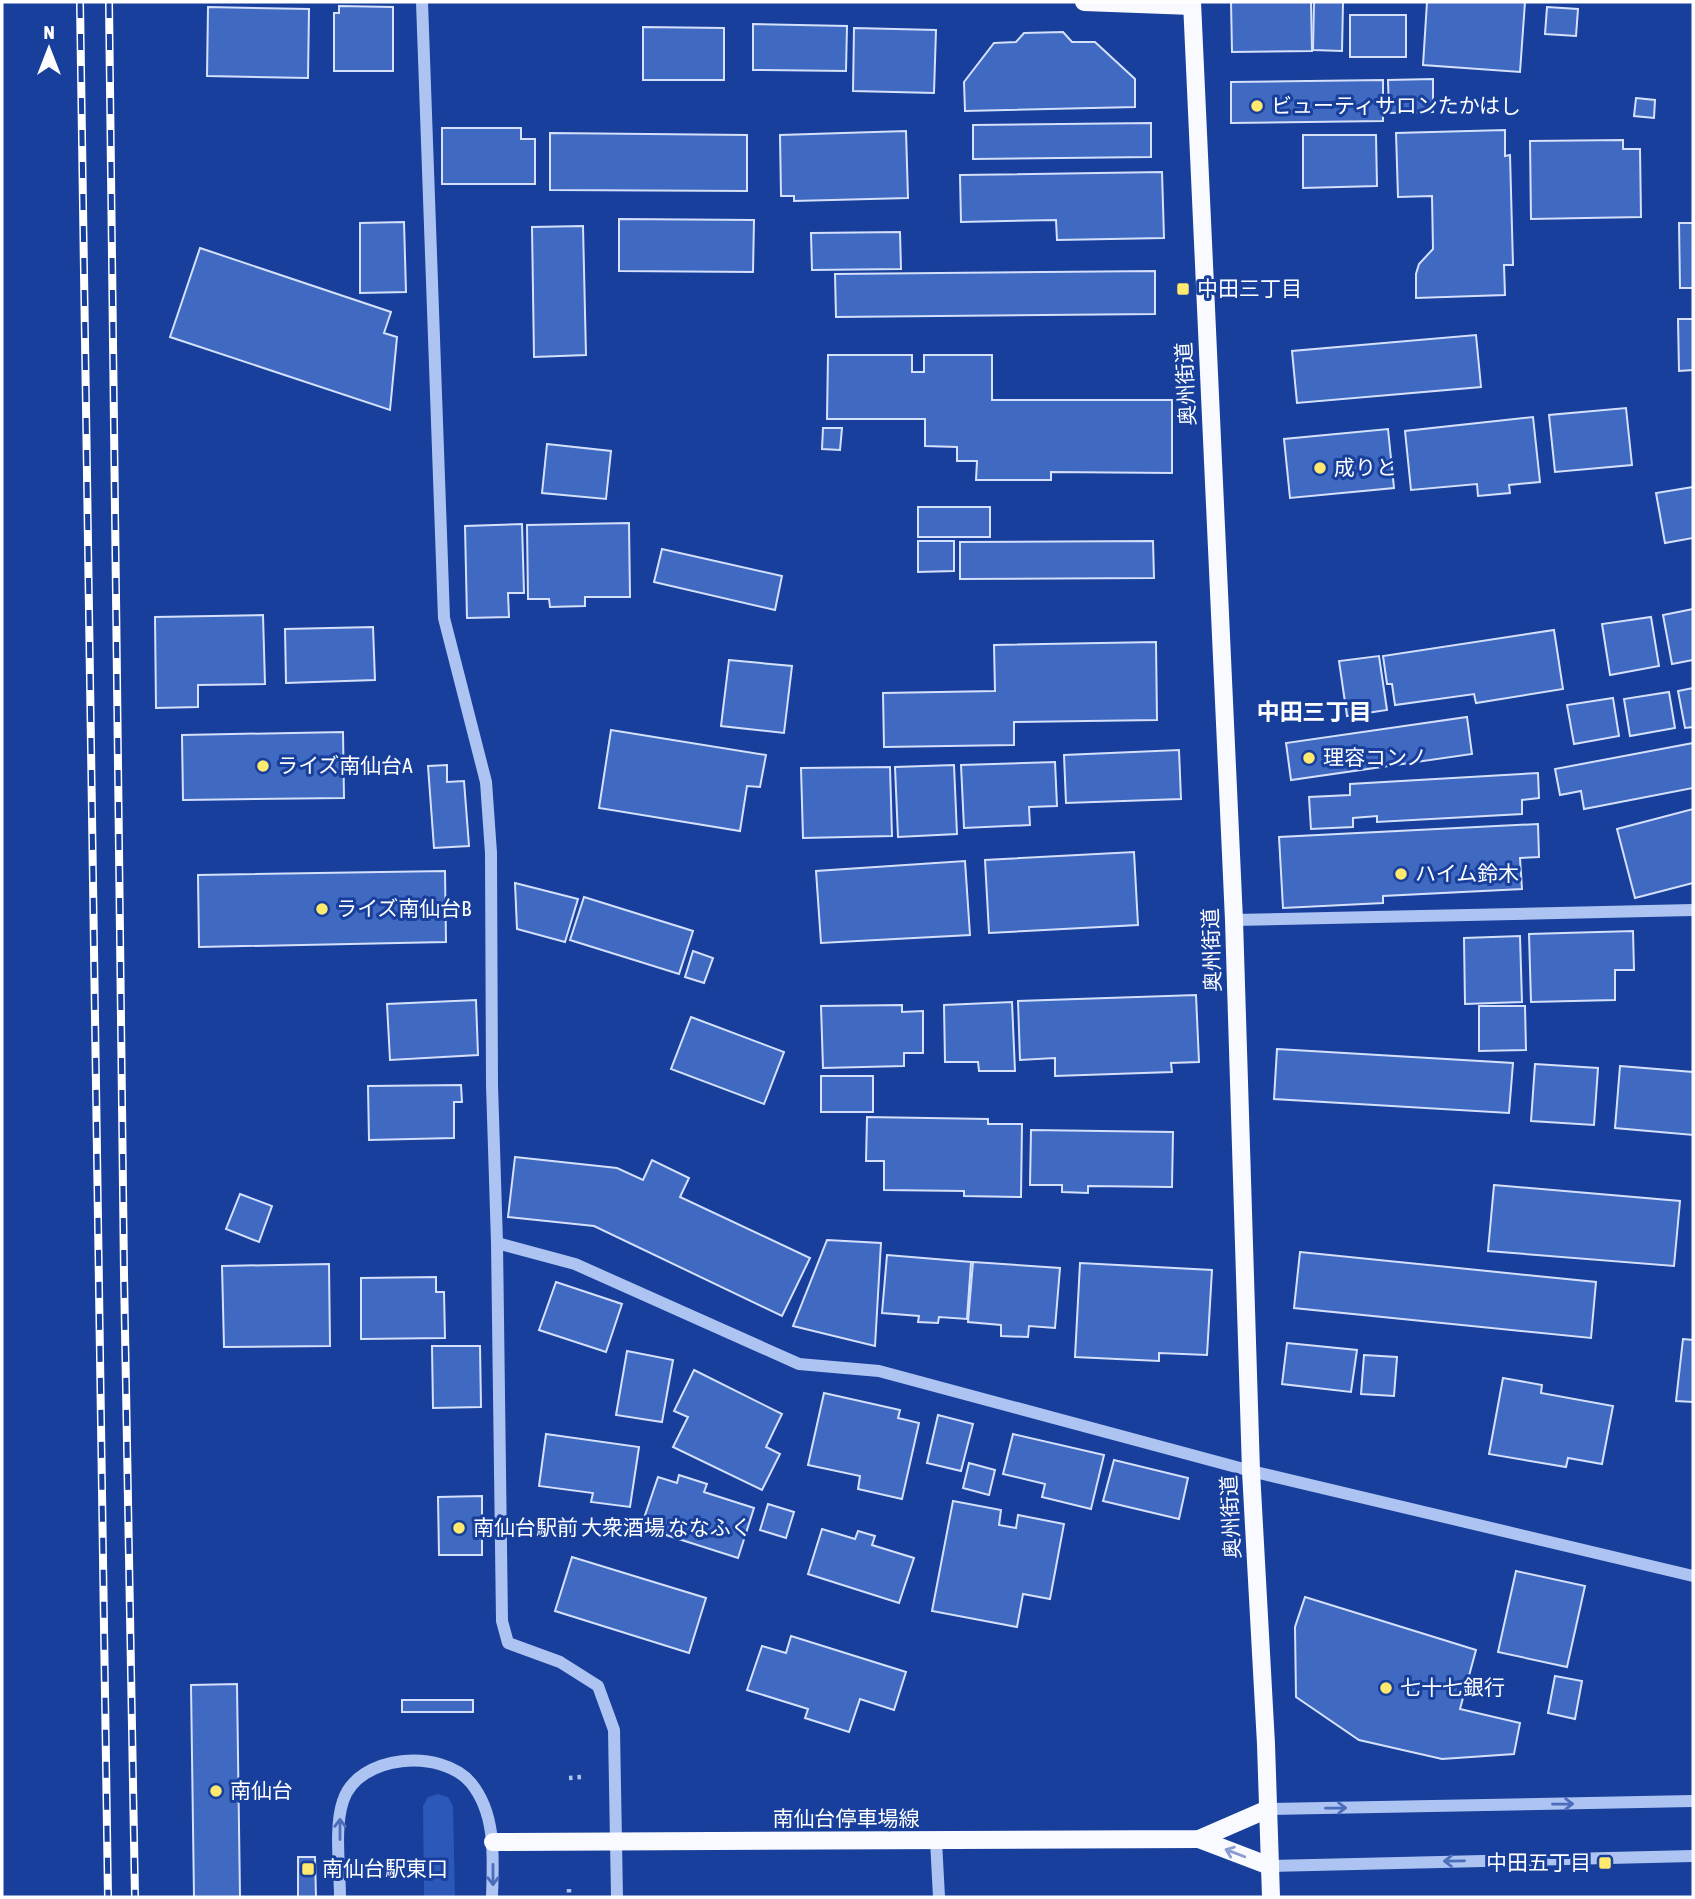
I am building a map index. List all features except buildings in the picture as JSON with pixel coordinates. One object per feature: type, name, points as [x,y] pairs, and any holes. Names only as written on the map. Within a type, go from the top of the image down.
[{"type":"main road","points":[[1084,2],[1192,4]]},
{"type":"main road","name":"奥州街道","points":[[1192,4],[1234,920],[1251,1471],[1271,1897]]},
{"type":"main road","name":"南仙台停車場線","points":[[1199,1839],[1268,1809]]},
{"type":"main road","name":"南仙台停車場線","points":[[493,1842],[1199,1839],[1270,1866]]},
{"type":"street","points":[[422,2],[444,618],[485,782],[491,853],[492,1085],[502,1621],[508,1643],[560,1662],[598,1686],[614,1730],[617,1897]]},
{"type":"street","points":[[1234,920],[1693,910]]},
{"type":"street","points":[[497,1243],[575,1264],[799,1364],[879,1371],[1251,1471],[1693,1576]]},
{"type":"street","points":[[341,1897],[339,1819],[343,1798],[359,1776],[387,1762],[422,1760],[452,1769],[471,1783],[487,1811],[493,1842],[492,1897]]},
{"type":"street","points":[[1268,1809],[1693,1801]]},
{"type":"street","points":[[936,1841],[939,1897]]},
{"type":"street","points":[[1270,1866],[1693,1856]]},
{"type":"path","points":[[569,1889],[569,1897]]},
{"type":"shaded area","points":[[438,1794],[448,1797],[453,1806],[455,1897],[424,1897],[423,1806],[428,1797]]},
{"type":"railway","points":[[80,2],[108,1897]]},
{"type":"railway","points":[[109,2],[124,1274],[135,1897]]},
{"type":"place","name":"ビューティサロンたかはし","points":[[1257,106]]},
{"type":"place","name":"中田三丁目","points":[[1183,289]]},
{"type":"place","name":"成りと","points":[[1320,468]]},
{"type":"place","name":"理容コンノ","points":[[1309,758]]},
{"type":"place","name":"ライズ南仙台A","points":[[263,766]]},
{"type":"place","name":"ハイム鈴木","points":[[1401,874]]},
{"type":"place","name":"ライズ南仙台B","points":[[322,909]]},
{"type":"place","name":"南仙台駅前 大衆酒場 ななふく","points":[[459,1528]]},
{"type":"place","name":"七十七銀行","points":[[1386,1688]]},
{"type":"place","name":"南仙台","points":[[216,1791]]},
{"type":"place","name":"中田五丁目","points":[[1605,1863]]},
{"type":"place","name":"南仙台駅東口","points":[[308,1869]]},
{"type":"district","name":"中田三丁目","points":[[1314,712]]}]
